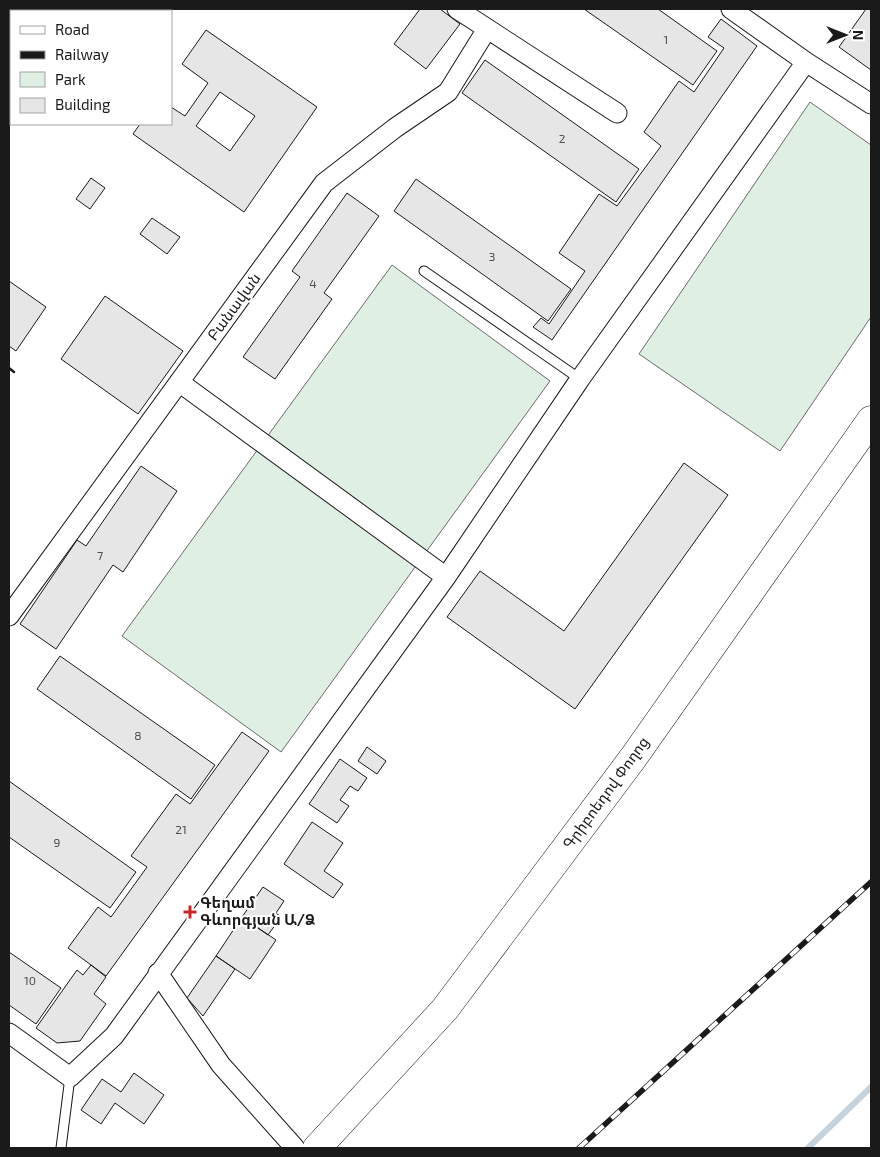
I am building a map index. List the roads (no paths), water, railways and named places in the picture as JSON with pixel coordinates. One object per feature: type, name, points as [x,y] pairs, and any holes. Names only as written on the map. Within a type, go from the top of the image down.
[{"type":"main road","name":"Գրիբոեդով Փողոց","points":[[317,1148],[445,1010],[632,758],[871,420]]},
{"type":"street","points":[[458,9],[617,113]]},
{"type":"street","points":[[732,9],[806,62],[871,104]]},
{"type":"street","name":"Բանավան","points":[[9,616],[324,183],[395,128],[448,92],[487,29]]},
{"type":"street","points":[[9,1033],[70,1077],[114,1036],[446,577],[580,379],[806,62]]},
{"type":"street","points":[[179,382],[446,577]]},
{"type":"street","points":[[158,973],[221,1065],[295,1148]]},
{"type":"lane","points":[[424,271],[580,379]]},
{"type":"lane","points":[[61,1148],[70,1077]]},
{"type":"waterway","points":[[808,1148],[871,1087]]},
{"type":"railway","points":[[579,1148],[871,882]]},
{"type":"place","name":"Գեղամ Գևորգյան Ա/Ձ","points":[[190,912]]}]
